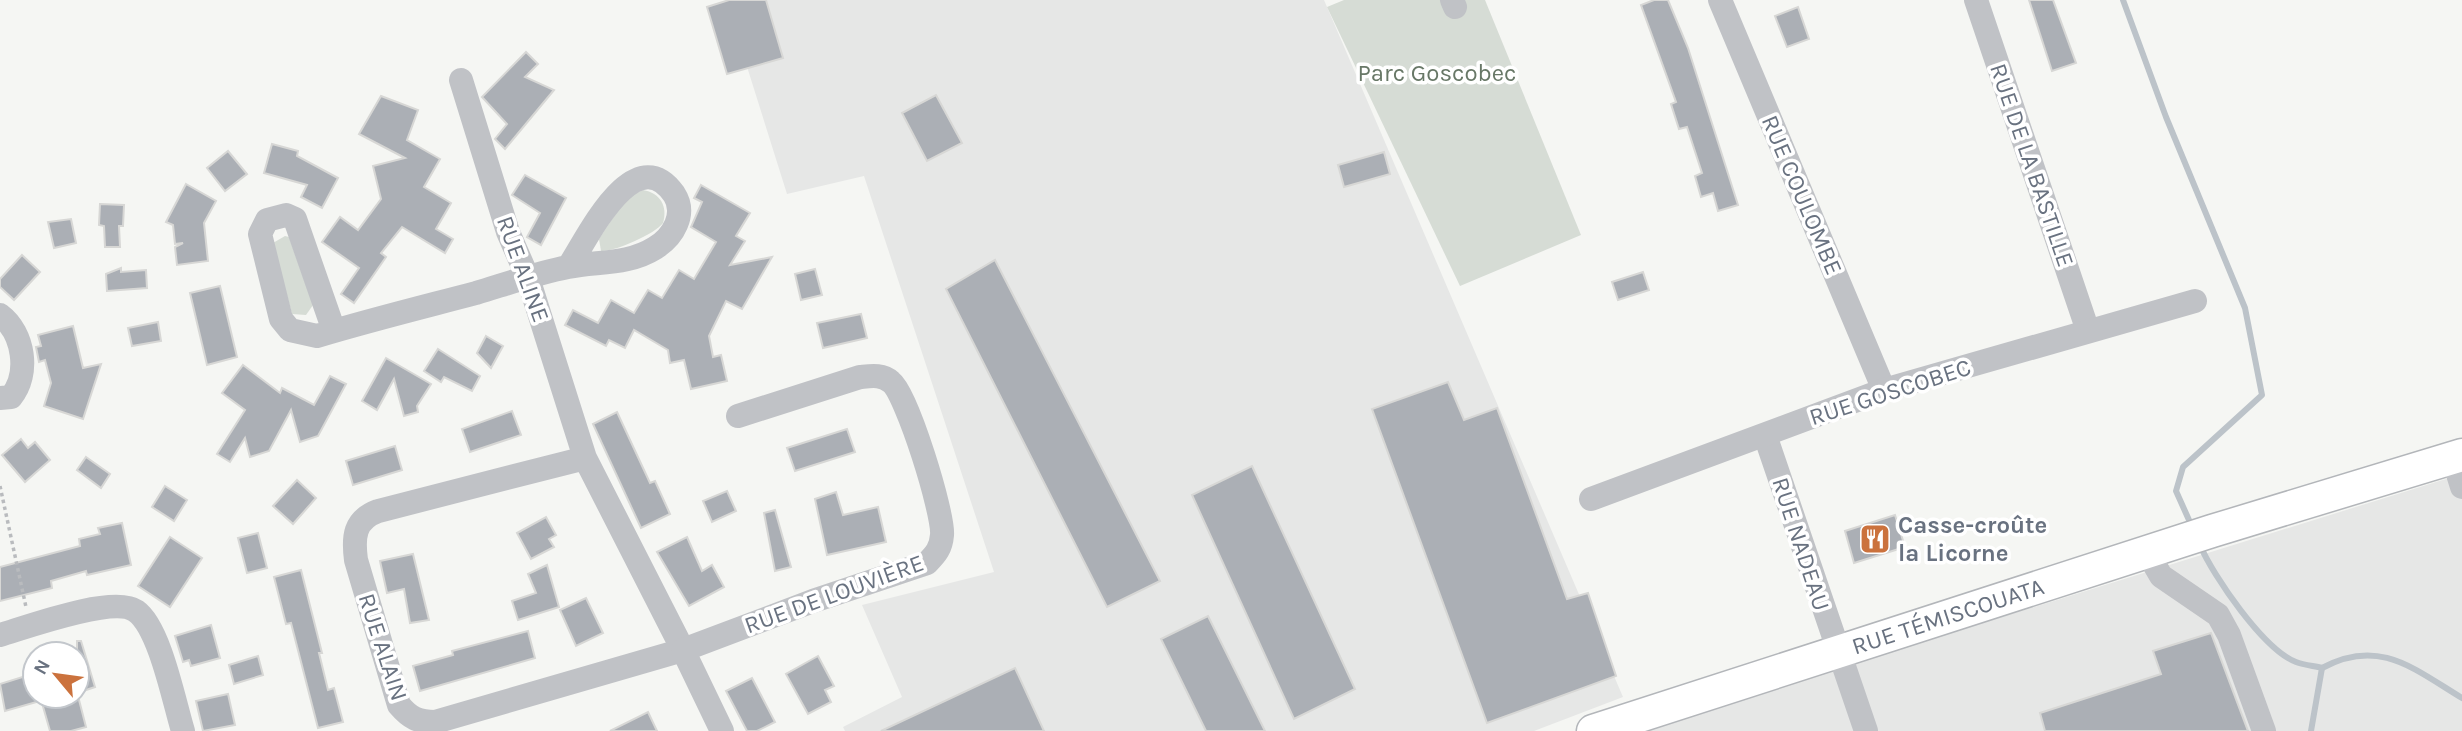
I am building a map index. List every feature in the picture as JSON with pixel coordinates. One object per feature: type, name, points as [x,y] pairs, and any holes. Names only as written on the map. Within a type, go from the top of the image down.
[{"type":"main road","name":"RUE TÉMISCOUATA","points":[[1593,731],[2197,535],[2459,466]]},
{"type":"street","name":"RUE COULOMBE","points":[[1720,0],[1884,390]]},
{"type":"street","name":"RUE DE LA BASTILLE","points":[[1976,0],[2088,331]]},
{"type":"street","name":"RUE ALINE","points":[[461,80],[508,232],[528,278],[585,458]]},
{"type":"street","points":[[334,331],[295,219],[286,215],[267,220],[260,234],[281,318],[290,330],[303,335],[317,336],[569,267]]},
{"type":"street","name":"RUE GOSCOBEC","points":[[1591,499],[1884,390],[2195,301]]},
{"type":"street","points":[[0,315],[10,322],[20,352],[23,373],[19,388],[11,397],[0,398]]},
{"type":"street","name":"RUE DE LOUVIÈRE","points":[[683,650],[813,601],[927,563],[939,551],[942,534],[941,512],[901,393],[890,381],[879,375],[860,377],[738,416]]},
{"type":"street","name":"RUE NADEAU","points":[[1765,435],[1866,731]]},
{"type":"street","points":[[585,458],[722,731]]},
{"type":"street","name":"RUE ALAIN","points":[[585,458],[378,511],[367,515],[356,527],[353,542],[356,560],[399,705],[407,715],[420,722],[435,723],[683,650]]},
{"type":"street","points":[[2147,552],[2161,576],[2218,615],[2229,635],[2264,731]]},
{"type":"street","points":[[0,635],[99,608],[119,605],[134,609],[144,618],[153,634],[183,731]]},
{"type":"path","points":[[0,486],[4,519],[30,626]]},
{"type":"shaded area","points":[[726,0],[1324,0],[1623,697],[1534,731],[845,731],[843,727],[902,697],[862,605],[994,572],[864,176],[787,194]]},
{"type":"shaded area","points":[[2462,474],[2462,731],[1645,731],[1812,676]]},
{"type":"green space","name":"Parc Goscobec","points":[[1344,0],[1485,0],[1581,235],[1460,286],[1327,7]]},
{"type":"green space","points":[[643,190],[654,194],[661,201],[663,223],[634,242],[601,251],[599,239],[626,198]]},
{"type":"green space","points":[[285,236],[289,237],[313,305],[306,315],[292,314],[273,243]]},
{"type":"building","points":[[729,0],[766,0],[783,58],[727,74],[707,7]]},
{"type":"building","points":[[1654,0],[1668,0],[1688,48],[1738,205],[1718,211],[1713,193],[1701,197],[1695,176],[1702,173],[1687,127],[1679,129],[1671,104],[1676,102],[1641,5]]},
{"type":"building","points":[[2029,0],[2053,0],[2076,63],[2052,71]]},
{"type":"building","points":[[1798,7],[1809,39],[1787,47],[1775,16]]},
{"type":"building","points":[[526,52],[538,64],[525,77],[554,90],[505,149],[495,139],[507,124],[482,97]]},
{"type":"building","points":[[936,95],[962,143],[927,161],[902,113]]},
{"type":"building","points":[[381,96],[418,110],[407,140],[440,159],[424,187],[451,203],[436,229],[453,239],[445,253],[402,227],[381,253],[386,257],[354,303],[341,294],[359,268],[322,242],[340,217],[358,230],[381,199],[373,166],[405,158],[359,134]]},
{"type":"building","points":[[272,144],[298,151],[297,156],[338,178],[322,208],[301,197],[307,185],[264,173]]},
{"type":"building","points":[[228,151],[247,174],[225,191],[207,168]]},
{"type":"building","points":[[1384,152],[1390,174],[1344,187],[1338,165]]},
{"type":"building","points":[[525,175],[566,198],[541,245],[527,237],[540,213],[512,195]]},
{"type":"building","points":[[186,184],[216,201],[204,223],[208,261],[177,265],[175,247],[183,243],[175,244],[173,225],[166,222]]},
{"type":"building","points":[[701,185],[750,213],[736,236],[745,241],[730,265],[772,257],[742,309],[726,301],[709,336],[713,357],[721,355],[727,381],[691,389],[684,360],[670,363],[668,350],[634,330],[625,348],[609,340],[606,346],[565,325],[573,310],[598,323],[611,300],[634,313],[648,290],[662,298],[679,270],[694,279],[716,242],[691,227],[702,202],[694,198]]},
{"type":"building","points":[[100,204],[124,205],[123,226],[119,226],[120,247],[105,247],[104,226],[99,225]]},
{"type":"building","points":[[71,219],[76,243],[54,248],[48,222]]},
{"type":"building","points":[[22,255],[40,272],[14,300],[0,287],[0,279]]},
{"type":"building","points":[[995,260],[1160,581],[1107,607],[946,289]]},
{"type":"building","points":[[121,268],[121,272],[146,270],[147,288],[107,291],[106,274]]},
{"type":"building","points":[[815,269],[822,295],[801,300],[795,274]]},
{"type":"building","points":[[1643,272],[1649,290],[1618,300],[1612,282]]},
{"type":"building","points":[[220,286],[237,357],[207,365],[190,293]]},
{"type":"building","points":[[861,314],[867,338],[823,348],[817,323]]},
{"type":"building","points":[[158,322],[161,341],[132,346],[128,328]]},
{"type":"building","points":[[73,326],[83,368],[101,364],[83,419],[44,406],[51,383],[45,360],[39,362],[36,347],[41,346],[38,335]]},
{"type":"building","points":[[486,336],[503,346],[491,368],[477,353]]},
{"type":"building","points":[[438,349],[480,376],[472,391],[444,377],[441,382],[424,371]]},
{"type":"building","points":[[386,358],[431,384],[417,406],[418,412],[404,416],[394,379],[377,410],[362,401]]},
{"type":"building","points":[[243,365],[280,393],[282,388],[314,405],[330,376],[346,384],[318,436],[300,442],[291,410],[269,451],[250,457],[245,438],[230,462],[217,454],[245,410],[222,393]]},
{"type":"building","points":[[1448,382],[1464,420],[1497,408],[1567,599],[1588,593],[1616,676],[1487,723],[1372,409]]},
{"type":"building","points":[[512,411],[521,435],[470,452],[462,429]]},
{"type":"building","points":[[617,412],[650,483],[655,481],[670,514],[641,528],[593,424]]},
{"type":"building","points":[[847,429],[855,452],[795,471],[787,448]]},
{"type":"building","points":[[21,439],[28,448],[35,442],[50,460],[25,482],[2,455]]},
{"type":"building","points":[[395,446],[402,470],[353,485],[346,461]]},
{"type":"building","points":[[86,457],[110,474],[101,488],[77,470]]},
{"type":"building","points":[[1252,466],[1355,689],[1294,719],[1192,495]]},
{"type":"building","points":[[297,480],[316,498],[293,524],[273,506]]},
{"type":"building","points":[[165,486],[187,500],[174,521],[152,507]]},
{"type":"building","points":[[727,491],[736,511],[712,522],[703,501]]},
{"type":"building","points":[[836,492],[843,515],[878,507],[886,542],[827,555],[815,499]]},
{"type":"building","points":[[775,510],[791,567],[775,571],[764,513]]},
{"type":"building","name":"Casse-croûte la Licorne","points":[[1895,515],[1905,547],[1854,563],[1845,531]]},
{"type":"building","points":[[546,517],[556,535],[549,539],[554,547],[531,559],[517,533]]},
{"type":"building","points":[[122,523],[131,565],[87,575],[86,571],[51,581],[52,588],[0,601],[0,567],[80,546],[79,539],[100,534],[98,528]]},
{"type":"building","points":[[258,533],[267,568],[247,573],[238,538]]},
{"type":"building","points":[[170,537],[202,558],[170,607],[138,586]]},
{"type":"building","points":[[687,537],[702,571],[712,565],[724,587],[689,606],[657,552]]},
{"type":"building","points":[[413,554],[429,620],[410,623],[404,589],[387,593],[380,561]]},
{"type":"building","points":[[547,565],[559,607],[518,620],[512,601],[536,593],[528,574]]},
{"type":"building","points":[[301,570],[322,653],[319,653],[328,690],[334,688],[343,722],[318,728],[291,623],[286,624],[274,577]]},
{"type":"building","points":[[586,598],[603,633],[576,646],[560,610]]},
{"type":"building","points":[[1208,616],[1265,731],[1206,731],[1161,639]]},
{"type":"building","points":[[211,625],[220,658],[191,666],[189,660],[183,662],[175,636]]},
{"type":"building","points":[[528,631],[535,658],[420,691],[413,666],[453,655],[452,651]]},
{"type":"building","points":[[2211,633],[2248,731],[2045,731],[2040,713],[2161,674],[2153,651]]},
{"type":"building","points":[[258,656],[263,675],[234,684],[229,665]]},
{"type":"building","points":[[818,656],[834,686],[825,690],[831,702],[808,714],[786,674]]},
{"type":"building","points":[[1015,668],[1044,731],[881,731]]},
{"type":"building","points":[[21,677],[21,706],[5,711],[0,684]]},
{"type":"building","points":[[752,678],[775,722],[757,731],[747,731],[726,691]]},
{"type":"building","points":[[228,694],[235,725],[203,731],[196,701]]},
{"type":"building","points":[[44,710],[82,710],[86,727],[71,731],[50,731]]},
{"type":"building","points":[[648,712],[657,731],[610,731]]},
{"type":"waterway","points":[[2123,0],[2166,117],[2245,308],[2262,395],[2183,467],[2176,491],[2193,529]]},
{"type":"waterway","points":[[2200,545],[2216,575],[2241,611],[2269,643],[2296,662],[2322,668]]},
{"type":"waterway","points":[[2322,668],[2342,659],[2379,656],[2412,668],[2462,698]]},
{"type":"waterway","points":[[2311,731],[2322,668]]},
{"type":"place","name":"Casse-croûte la Licorne","points":[[1875,539]]}]
